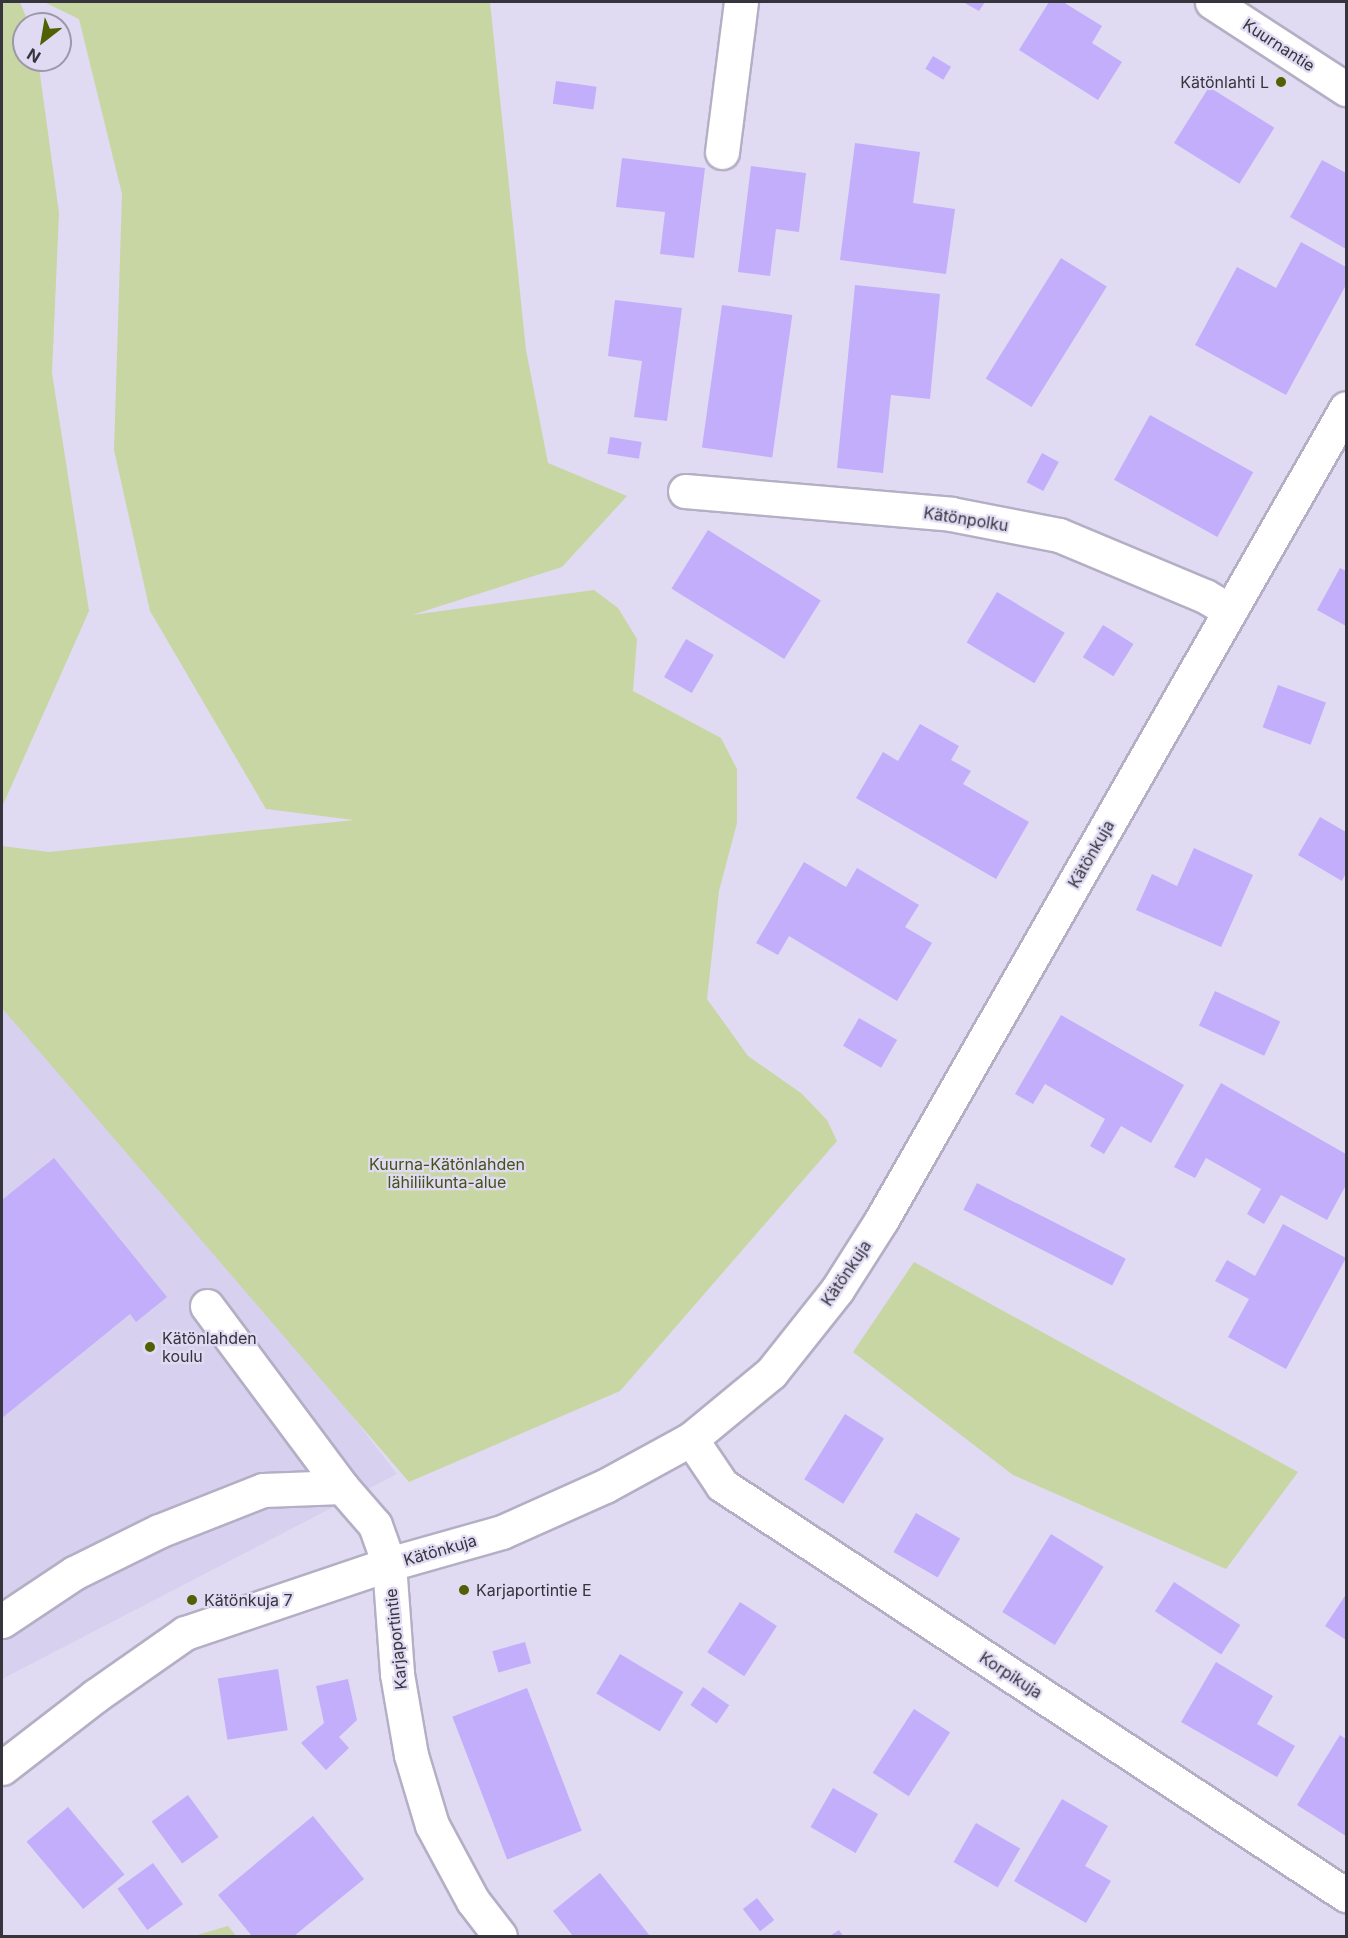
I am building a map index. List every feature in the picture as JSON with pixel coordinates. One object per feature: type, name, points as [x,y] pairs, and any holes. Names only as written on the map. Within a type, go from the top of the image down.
[{"type":"street","points":[[722,152],[741,2]]},
{"type":"street","name":"Kuurnantie","points":[[1212,2],[1347,88]]},
{"type":"street","name":"Kätönkuja","points":[[2,1768],[95,1696],[185,1634],[388,1564],[502,1532],[605,1486],[691,1439],[771,1373],[837,1290],[882,1219],[1347,408]]},
{"type":"street","name":"Kätönpolku","points":[[685,491],[951,514],[1059,535],[1195,592],[1230,611]]},
{"type":"street","name":"Karjaportintie","points":[[207,1306],[342,1487],[375,1526],[388,1564],[398,1674],[411,1755],[429,1815],[473,1901],[500,1936]]},
{"type":"street","name":"Korpikuja","points":[[691,1439],[722,1485],[1347,1896]]},
{"type":"street","points":[[2,1621],[74,1573],[159,1531],[221,1506],[263,1490],[342,1487]]},
{"type":"shaded area","name":"Kätönlahden koulu","points":[[2,1004],[202,1220],[397,1474],[2,1679]]},
{"type":"green space","points":[[2,2],[20,2],[24,12],[12,12],[12,72],[40,72],[59,213],[52,373],[89,611],[2,807]]},
{"type":"green space","name":"Kuurna-Kätönlahden lähiliikunta-alue","points":[[44,2],[490,2],[526,350],[548,463],[627,496],[562,567],[412,615],[594,590],[618,608],[637,639],[633,691],[721,738],[737,769],[737,823],[719,891],[707,999],[748,1056],[801,1093],[827,1120],[837,1141],[620,1391],[409,1482],[2,1008],[2,846],[49,852],[354,820],[266,809],[150,611],[114,450],[122,194],[79,19],[72,16],[72,12],[65,12]]},
{"type":"green space","points":[[914,1262],[1298,1472],[1226,1569],[1013,1475],[853,1352]]},
{"type":"green space","points":[[228,1926],[236,1936],[194,1936]]},
{"type":"building","points":[[963,2],[985,2],[979,11]]},
{"type":"building","points":[[1049,2],[1063,2],[1102,26],[1092,43],[1122,62],[1098,100],[1019,50]]},
{"type":"building","points":[[933,56],[951,67],[943,80],[925,69]]},
{"type":"building","points":[[556,81],[597,87],[593,109],[553,104]]},
{"type":"building","points":[[1209,87],[1274,128],[1239,184],[1174,143]]},
{"type":"building","points":[[855,143],[920,152],[913,203],[955,209],[946,274],[840,260]]},
{"type":"building","points":[[622,158],[705,168],[694,258],[660,254],[665,212],[616,207]]},
{"type":"building","points":[[1322,160],[1346,173],[1346,249],[1290,217]]},
{"type":"building","points":[[751,166],[806,173],[799,232],[776,229],[770,276],[738,272]]},
{"type":"building","points":[[1301,242],[1346,267],[1346,285],[1286,395],[1195,345],[1237,267],[1276,288]]},
{"type":"building","points":[[1061,258],[1107,287],[1032,407],[986,378]]},
{"type":"building","points":[[855,285],[940,294],[930,399],[891,395],[883,473],[837,468]]},
{"type":"building","points":[[615,300],[682,308],[667,421],[634,417],[642,361],[608,356]]},
{"type":"building","points":[[722,305],[792,315],[772,457],[702,448]]},
{"type":"building","points":[[1150,415],[1253,472],[1217,537],[1114,480]]},
{"type":"building","points":[[610,437],[642,442],[639,459],[607,454]]},
{"type":"building","points":[[1042,453],[1059,462],[1043,491],[1027,482]]},
{"type":"building","points":[[708,530],[821,600],[784,659],[671,589]]},
{"type":"building","points":[[1340,568],[1346,571],[1346,626],[1317,610]]},
{"type":"building","points":[[997,592],[1065,633],[1034,683],[967,643]]},
{"type":"building","points":[[1103,625],[1134,644],[1113,676],[1083,657]]},
{"type":"building","points":[[686,639],[714,655],[692,693],[664,677]]},
{"type":"building","points":[[1278,685],[1326,702],[1311,745],[1263,727]]},
{"type":"building","points":[[920,724],[959,746],[951,760],[971,771],[963,784],[1029,822],[996,879],[856,798],[883,752],[898,761]]},
{"type":"building","points":[[1320,817],[1346,832],[1346,873],[1342,881],[1298,855]]},
{"type":"building","points":[[1194,848],[1253,875],[1221,947],[1136,910],[1152,874],[1177,886]]},
{"type":"building","points":[[804,862],[846,887],[857,868],[919,905],[905,927],[932,943],[897,1001],[789,936],[778,955],[756,943]]},
{"type":"building","points":[[1215,991],[1280,1021],[1264,1056],[1199,1025]]},
{"type":"building","points":[[1061,1015],[1184,1085],[1151,1143],[1121,1126],[1104,1154],[1090,1146],[1105,1119],[1045,1084],[1033,1104],[1015,1094]]},
{"type":"building","points":[[859,1018],[897,1040],[881,1068],[843,1046]]},
{"type":"building","points":[[1221,1083],[1346,1154],[1346,1185],[1327,1220],[1281,1195],[1264,1224],[1247,1214],[1261,1189],[1206,1158],[1195,1178],[1174,1167]]},
{"type":"building","points":[[54,1158],[167,1297],[136,1322],[130,1314],[2,1418],[2,1200]]},
{"type":"building","points":[[977,1183],[1126,1259],[1112,1286],[963,1210]]},
{"type":"building","points":[[1283,1224],[1346,1258],[1286,1369],[1228,1337],[1249,1299],[1215,1281],[1227,1260],[1255,1276]]},
{"type":"building","points":[[845,1414],[884,1438],[843,1504],[804,1479]]},
{"type":"building","points":[[916,1513],[960,1538],[938,1577],[894,1552]]},
{"type":"building","points":[[1051,1534],[1104,1567],[1055,1645],[1002,1612]]},
{"type":"building","points":[[1174,1582],[1240,1625],[1221,1654],[1155,1611]]},
{"type":"building","points":[[1346,1597],[1346,1640],[1325,1626]]},
{"type":"building","points":[[740,1602],[777,1626],[744,1676],[707,1652]]},
{"type":"building","points":[[525,1642],[531,1663],[498,1673],[492,1651]]},
{"type":"building","points":[[620,1654],[683,1692],[660,1732],[596,1693]]},
{"type":"building","points":[[1216,1662],[1273,1696],[1257,1724],[1295,1746],[1277,1777],[1181,1722]]},
{"type":"building","points":[[278,1669],[288,1730],[227,1740],[218,1679]]},
{"type":"building","points":[[348,1679],[357,1720],[339,1737],[349,1748],[326,1770],[301,1743],[324,1723],[316,1686]]},
{"type":"building","points":[[703,1687],[729,1705],[717,1723],[690,1705]]},
{"type":"building","points":[[527,1688],[582,1831],[507,1860],[452,1717]]},
{"type":"building","points":[[914,1709],[950,1732],[909,1796],[873,1773]]},
{"type":"building","points":[[1340,1735],[1346,1739],[1346,1836],[1297,1805]]},
{"type":"building","points":[[833,1788],[878,1814],[856,1853],[810,1827]]},
{"type":"building","points":[[188,1795],[219,1837],[182,1864],[152,1821]]},
{"type":"building","points":[[1062,1799],[1108,1826],[1085,1866],[1111,1881],[1086,1923],[1014,1881]]},
{"type":"building","points":[[68,1807],[125,1874],[83,1909],[27,1842]]},
{"type":"building","points":[[313,1816],[364,1879],[294,1936],[252,1936],[218,1895]]},
{"type":"building","points":[[976,1823],[1020,1848],[998,1887],[954,1862]]},
{"type":"building","points":[[153,1863],[183,1904],[147,1930],[117,1889]]},
{"type":"building","points":[[600,1873],[650,1936],[573,1936],[553,1911]]},
{"type":"building","points":[[757,1898],[774,1920],[760,1931],[743,1909]]},
{"type":"building","points":[[839,1930],[843,1936],[830,1936]]},
{"type":"place","name":"Kätönlahti L","points":[[1281,82]]},
{"type":"place","name":"Kätönlahden koulu","points":[[150,1347]]},
{"type":"place","name":"Karjaportintie E","points":[[464,1590]]},
{"type":"place","name":"Kätönkuja 7","points":[[192,1600]]}]
